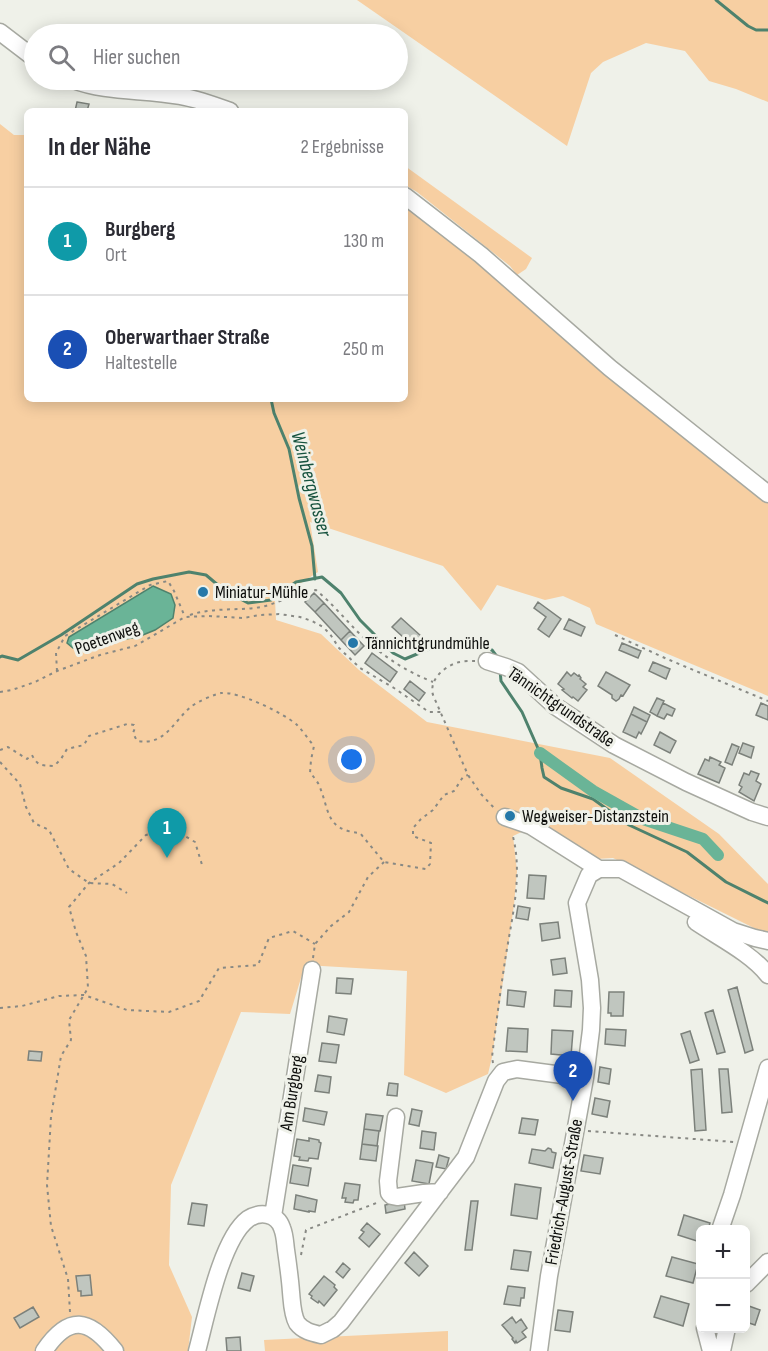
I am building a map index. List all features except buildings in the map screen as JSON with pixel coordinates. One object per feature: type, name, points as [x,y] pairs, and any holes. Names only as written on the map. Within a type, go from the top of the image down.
[{"type":"street","points":[[0,32],[24,50]]},
{"type":"street","points":[[128,90],[180,96],[220,108]]},
{"type":"street","points":[[408,198],[481,255],[610,368],[768,494]]},
{"type":"street","name":"Tännichtgrundstraße","points":[[487,661],[518,672],[555,705],[614,745],[686,782],[768,817]]},
{"type":"street","points":[[505,817],[531,826],[599,869],[621,868],[733,931],[768,941]]},
{"type":"street","name":"Friedrich-August-Straße","points":[[539,1351],[549,1276],[585,1078],[591,1030],[590,980],[577,903],[589,875],[599,869]]},
{"type":"street","points":[[636,876],[650,893],[749,957],[768,975]]},
{"type":"street","name":"Am Burgberg","points":[[273,1216],[312,970]]},
{"type":"street","points":[[722,1225],[768,1068]]},
{"type":"street","points":[[197,1351],[223,1256],[238,1229],[247,1220],[261,1214],[273,1216],[280,1222],[284,1236],[292,1311],[302,1329],[321,1335],[341,1322],[466,1157],[496,1081],[504,1072],[517,1069],[585,1078]]},
{"type":"street","points":[[396,1117],[388,1180],[389,1193],[397,1197],[440,1192]]},
{"type":"street","points":[[750,1280],[768,1262]]},
{"type":"street","points":[[44,1351],[64,1328],[74,1324],[91,1327],[116,1351]]},
{"type":"street","points":[[706,1333],[711,1351]]},
{"type":"street","points":[[722,1351],[726,1333]]},
{"type":"path","points":[[57,671],[56,653],[65,636],[150,585],[168,581],[185,617],[202,611],[262,606],[316,590],[388,659],[409,673],[432,682],[433,696],[468,775],[481,794],[505,817],[513,836],[517,871],[492,1057],[496,1081]]},
{"type":"path","name":"Poetenweg","points":[[0,692],[35,682],[100,655],[135,646],[185,617],[243,618],[279,614],[294,615],[323,627],[330,633],[339,648],[360,668],[429,712],[441,712]]},
{"type":"path","points":[[615,635],[768,701]]},
{"type":"path","name":"Tännichtgrundstraße","points":[[432,682],[447,668],[457,663],[487,661]]},
{"type":"path","points":[[0,750],[8,747],[27,759],[32,755],[36,763],[54,766],[67,749],[84,745],[89,736],[127,724],[134,725],[137,741],[147,743],[161,738],[193,705],[222,693],[245,697],[296,724],[314,746],[310,773],[318,783],[333,823],[349,832],[360,833],[384,862],[426,869],[430,864],[431,843],[413,836],[413,828],[434,810],[444,795],[454,791],[463,777],[468,775]]},
{"type":"path","points":[[0,762],[20,784],[26,807],[34,823],[49,830],[69,869],[88,884],[112,884],[127,893]]},
{"type":"path","points":[[64,1328],[69,1322],[69,1279],[51,1226],[46,1185],[51,1117],[61,1056],[71,1040],[69,1020],[88,988],[86,956],[69,907],[88,884],[119,863],[146,835],[171,828],[195,842],[203,868]]},
{"type":"path","points":[[312,970],[315,944],[331,926],[349,912],[368,877],[384,862]]},
{"type":"path","points":[[0,1008],[22,1006],[59,996],[84,995],[127,1010],[169,1012],[198,1001],[219,968],[258,965],[268,938],[292,931],[315,944]]},
{"type":"path","points":[[576,1130],[738,1143]]},
{"type":"path","points":[[301,1257],[306,1230],[392,1196]]},
{"type":"shaded area","points":[[357,0],[768,0],[768,102],[709,81],[685,51],[646,43],[603,62],[591,73],[567,146],[408,35],[408,24],[392,24]]},
{"type":"shaded area","points":[[0,124],[14,135],[24,135],[24,402],[408,402],[408,205],[768,500],[768,696],[596,624],[590,608],[563,596],[545,600],[497,585],[481,611],[443,566],[310,522],[318,572],[275,600],[276,620],[321,634],[359,670],[427,722],[610,758],[719,834],[768,884],[768,935],[613,858],[596,859],[530,828],[513,836],[517,871],[514,905],[488,1074],[446,1093],[404,1075],[407,971],[305,965],[290,1014],[241,1012],[171,1185],[169,1265],[192,1317],[188,1351],[123,1351],[92,1320],[61,1321],[37,1351],[0,1351]]},
{"type":"shaded area","points":[[408,168],[532,258],[526,269],[517,275],[510,266],[408,187]]},
{"type":"shaded area","points":[[153,586],[171,594],[175,605],[173,618],[155,630],[138,637],[100,643],[88,648],[73,648],[67,643],[69,637]]},
{"type":"shaded area","points":[[74,1324],[115,1351],[44,1351]]},
{"type":"shaded area","points":[[448,1331],[448,1351],[265,1351],[264,1340]]},
{"type":"waterway","points":[[716,0],[748,26],[756,30],[768,30]]},
{"type":"waterway","name":"Weinbergwasser","points":[[272,402],[289,449],[312,546],[315,579]]},
{"type":"waterway","points":[[0,657],[18,660],[61,635],[137,584],[189,572],[206,575],[225,591],[248,603],[271,600],[296,582],[322,577],[341,593],[360,620],[393,653],[405,659],[434,647],[467,644],[492,650],[498,658]]},
{"type":"waterway","points":[[500,670],[501,681],[522,712],[540,753],[544,777],[561,788],[593,799],[629,825],[687,852],[726,882],[768,903]]},
{"type":"waterway","points":[[540,753],[593,791],[643,819],[703,839],[718,855]]},
{"type":"place","name":"Miniatur-Mühle","points":[[203,592]]},
{"type":"place","name":"Tännichtgrundmühle","points":[[353,643]]},
{"type":"place","name":"Wegweiser-Distanzstein","points":[[510,816]]},
{"type":"place","name":"Burgberg","points":[[167,858]]},
{"type":"place","name":"Oberwarthaer Straße","points":[[573,1101]]}]
